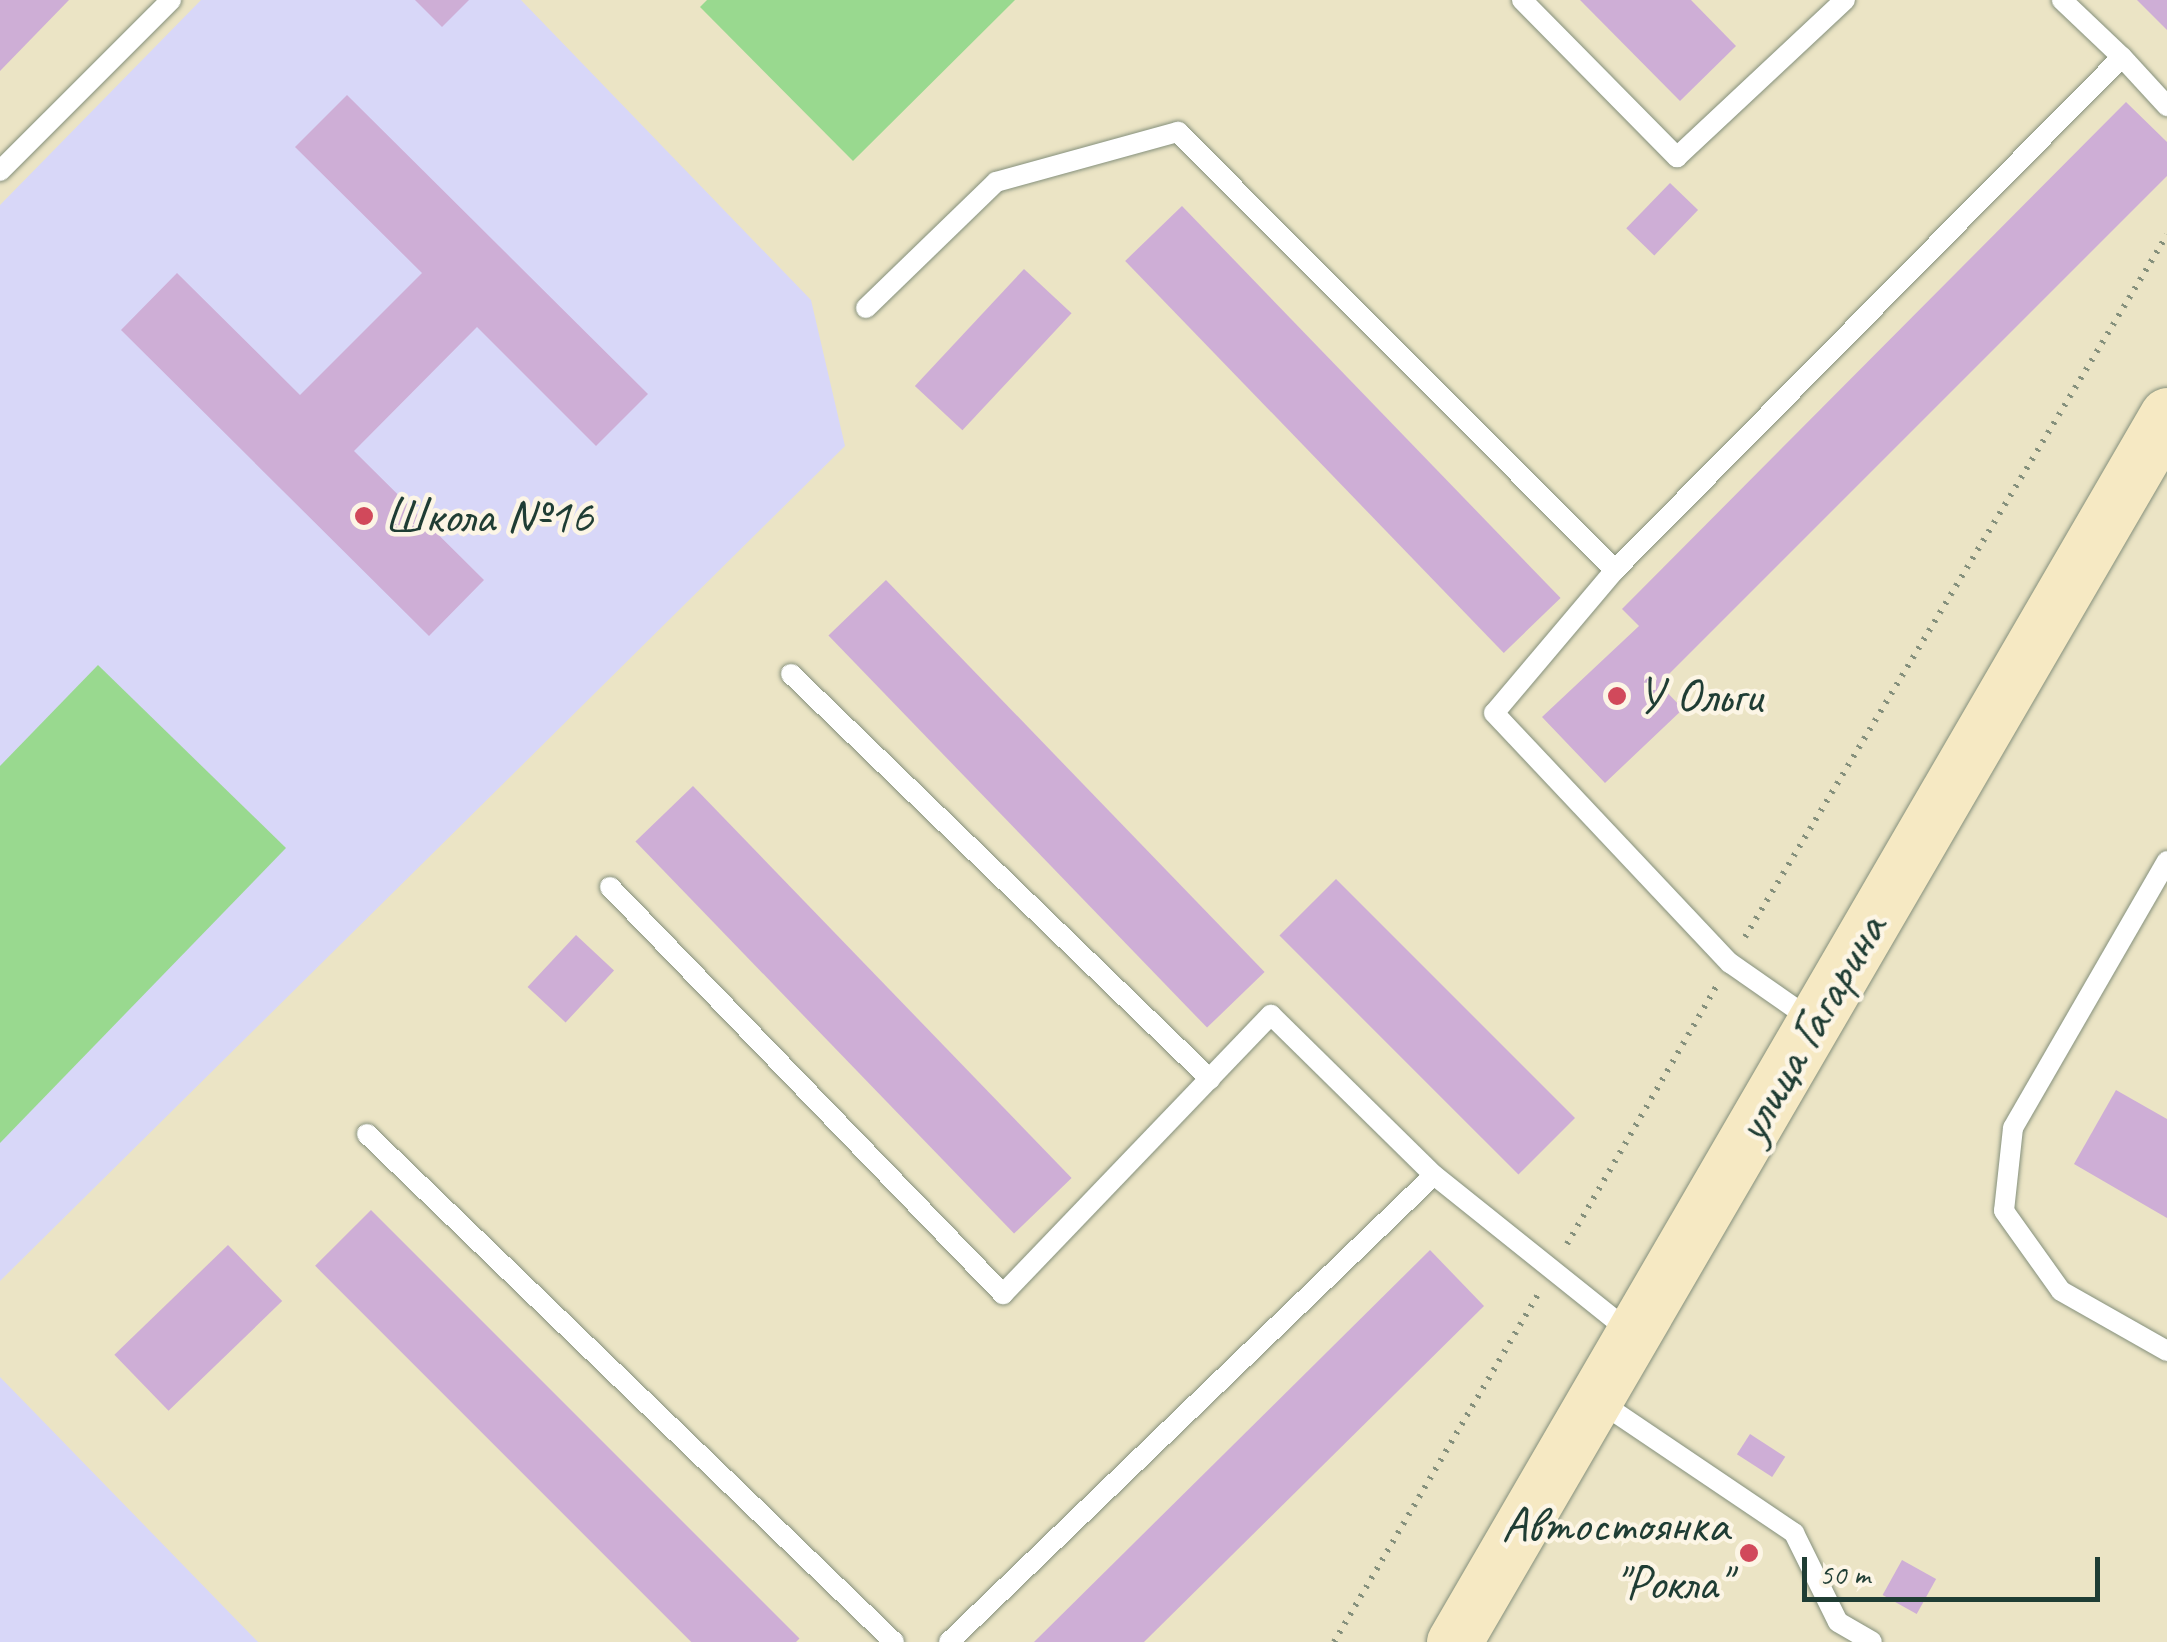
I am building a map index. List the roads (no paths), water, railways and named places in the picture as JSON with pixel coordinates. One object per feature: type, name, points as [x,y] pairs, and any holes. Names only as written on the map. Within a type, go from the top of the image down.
[{"type":"street","name":"улица Гагарина","points":[[1454,1642],[2167,415]]},
{"type":"lane","points":[[0,171],[171,0]]},
{"type":"lane","points":[[1522,0],[1677,157],[1845,0]]},
{"type":"lane","points":[[2062,0],[2167,106]]},
{"type":"lane","points":[[1814,1022],[1730,963],[1494,713],[1614,570],[2122,57]]},
{"type":"lane","points":[[866,308],[996,182],[1178,132],[1614,570]]},
{"type":"lane","points":[[791,674],[1210,1079]]},
{"type":"lane","points":[[2167,861],[2013,1128],[2004,1211],[2061,1291],[2167,1351]]},
{"type":"lane","points":[[610,887],[1003,1294],[1271,1015],[1434,1175],[1633,1334]]},
{"type":"lane","points":[[367,1134],[894,1642]]},
{"type":"lane","points":[[950,1642],[1434,1175]]},
{"type":"lane","points":[[1595,1399],[1794,1532],[1838,1622],[1872,1642]]},
{"type":"place","name":"Школа №16","points":[[364,516]]},
{"type":"place","name":"У Ольги","points":[[1617,696]]},
{"type":"place","name":"Автостоянка \"Рокла\"","points":[[1749,1553]]}]
